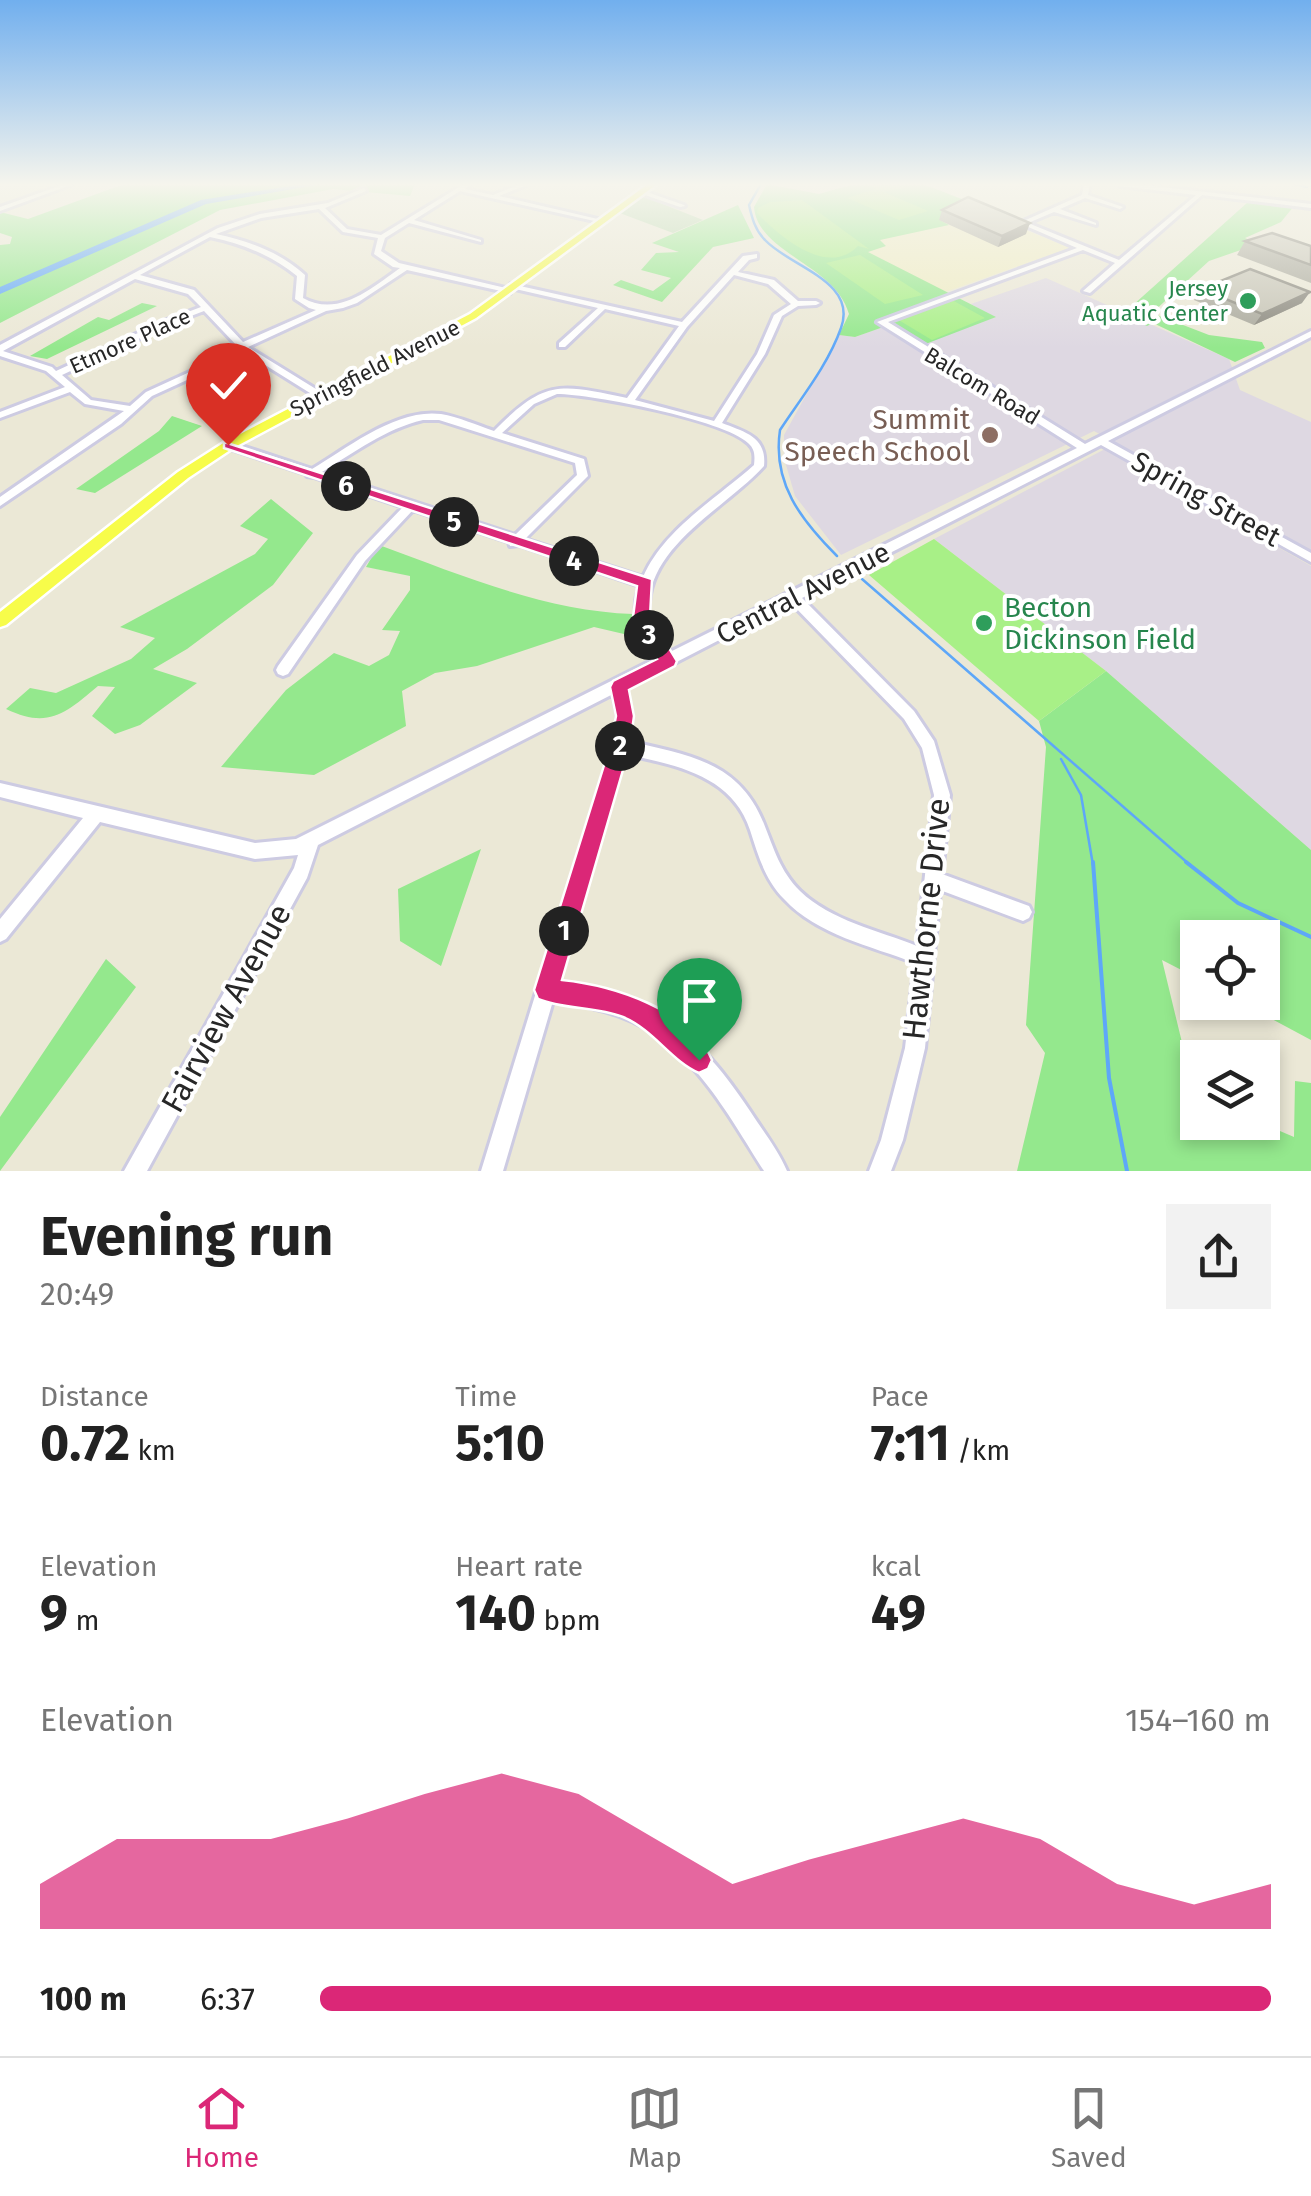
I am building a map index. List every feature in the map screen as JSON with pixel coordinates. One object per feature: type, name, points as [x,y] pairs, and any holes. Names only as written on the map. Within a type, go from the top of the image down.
[{"type":"main road","name":"Springfield Avenue","points":[[0,621],[184,475],[228,445],[460,324],[575,239]]},
{"type":"street","points":[[0,351],[201,239]]},
{"type":"street","points":[[222,239],[265,250],[300,275],[301,302],[328,308]]},
{"type":"street","points":[[381,239],[376,245],[380,257],[405,268],[684,325]]},
{"type":"street","points":[[471,239],[479,241]]},
{"type":"street","points":[[1058,239],[1120,262]]},
{"type":"street","points":[[1087,290],[1147,239]]},
{"type":"street","name":"Balcom Road","points":[[1083,248],[882,320],[884,327],[1086,449]]},
{"type":"street","points":[[629,402],[677,340],[684,325],[746,258],[754,256]]},
{"type":"street","points":[[0,502],[158,390],[328,308],[360,299],[405,268]]},
{"type":"street","points":[[734,273],[776,285],[796,304]]},
{"type":"street","points":[[133,276],[190,292],[244,348],[321,396]]},
{"type":"street","points":[[716,425],[761,354],[778,314],[796,304],[816,303]]},
{"type":"street","name":"Etmore Place","points":[[56,374],[120,348],[165,321],[204,308]]},
{"type":"street","points":[[562,345],[602,308]]},
{"type":"street","name":"Central Avenue","points":[[0,790],[255,851],[311,842],[1311,334]]},
{"type":"street","points":[[0,351],[56,374],[94,404],[130,410]]},
{"type":"street","points":[[0,415],[72,388]]},
{"type":"street","points":[[496,434],[531,401],[549,393],[581,391],[716,425],[751,440],[761,458],[759,466],[666,551],[646,583],[641,617],[668,661]]},
{"type":"street","points":[[311,474],[417,418],[440,418],[496,434],[570,456],[584,466],[579,481],[514,542]]},
{"type":"street","name":"Spring Street","points":[[1102,441],[1311,558]]},
{"type":"street","points":[[228,445],[646,583]]},
{"type":"street","points":[[282,670],[361,558],[409,507]]},
{"type":"street","name":"Hawthorne Drive","points":[[794,597],[909,715],[930,746],[942,795],[915,1048],[892,1140],[880,1171]]},
{"type":"street","points":[[492,1171],[620,746],[625,716],[619,687]]},
{"type":"street","points":[[620,746],[699,766],[722,778],[746,803],[766,860],[797,900],[831,920],[924,958]]},
{"type":"street","points":[[0,933],[98,812]]},
{"type":"street","name":"Fairview Avenue","points":[[135,1171],[301,872],[311,842]]},
{"type":"street","points":[[933,879],[1023,912]]},
{"type":"street","points":[[546,990],[614,1000],[664,1026],[716,1078],[776,1171]]},
{"type":"shaded area","points":[[1047,239],[1070,248],[945,292],[866,252],[885,245],[878,241]]},
{"type":"shaded area","points":[[1046,278],[1229,359],[1240,390],[1311,422],[1311,550],[1094,431],[841,555],[795,496],[784,458],[784,435],[839,335],[855,337],[889,325],[995,318],[971,304]]},
{"type":"shaded area","points":[[1105,449],[1311,566],[1311,850],[1106,671],[934,539]]},
{"type":"green space","points":[[12,239],[164,239],[0,323],[0,245],[10,244]]},
{"type":"green space","points":[[662,239],[751,239],[713,247],[662,302],[613,285],[621,280],[653,291],[671,278],[641,270],[656,253],[679,252],[652,243]]},
{"type":"green space","points":[[771,239],[886,239],[880,240],[886,246],[868,252],[996,317],[923,345],[889,325],[855,337],[839,335],[849,314],[841,297],[829,283]]},
{"type":"green space","points":[[786,239],[855,239],[869,249],[858,246],[846,255],[832,258],[818,256]]},
{"type":"green space","points":[[1207,239],[1246,239],[1258,244],[1209,261],[1152,313],[1209,335],[1262,342],[1265,348],[1235,362],[1153,323],[1147,326],[1123,314]]},
{"type":"green space","points":[[860,255],[923,295],[885,304],[826,263]]},
{"type":"green space","points":[[952,300],[985,318],[932,340],[897,319]]},
{"type":"green space","points":[[142,303],[157,306],[47,359],[30,356],[98,317],[109,320]]},
{"type":"green space","points":[[172,416],[202,426],[95,493],[76,489],[159,431]]},
{"type":"green space","points":[[271,499],[313,533],[273,585],[187,649],[153,669],[197,683],[140,725],[115,734],[92,716],[115,687],[98,686],[55,716],[33,718],[6,709],[30,688],[56,693],[131,659],[155,638],[120,627],[255,554],[268,539],[240,526]]},
{"type":"green space","name":"Becton Dickinson Field","points":[[934,539],[1106,671],[1039,721],[869,575]]},
{"type":"green space","points":[[379,545],[536,599],[633,614],[641,638],[594,627],[477,666],[435,673],[402,691],[406,726],[314,775],[221,767],[286,690],[334,653],[369,666],[389,655],[400,631],[382,630],[410,590],[410,576],[366,567]]},
{"type":"green space","points":[[1106,671],[1311,850],[1311,1040],[1274,1020],[1280,1020],[1280,920],[1180,920],[1180,969],[1162,960],[1181,1040],[1180,1140],[1280,1140],[1280,1131],[1294,1137],[1295,1081],[1311,1083],[1311,1171],[1017,1171],[1045,1053],[1026,1025],[1046,747],[1039,721]]},
{"type":"green space","points":[[481,849],[441,966],[400,941],[398,889]]},
{"type":"green space","points":[[106,959],[136,987],[0,1171],[0,1117]]},
{"type":"building","points":[[1289,239],[1311,246],[1311,265],[1245,241]]},
{"type":"building","points":[[1250,269],[1310,292],[1262,314],[1201,289]]},
{"type":"waterway","points":[[0,291],[120,239]]},
{"type":"waterway","points":[[764,239],[831,287],[844,312],[829,355],[780,430],[779,449],[780,467],[792,499],[837,556]]},
{"type":"waterway","points":[[862,579],[1190,865]]},
{"type":"waterway","points":[[1061,759],[1081,795],[1093,865]]},
{"type":"waterway","points":[[1093,862],[1109,1078],[1127,1171]]},
{"type":"waterway","points":[[1186,862],[1238,903],[1311,937]]},
{"type":"place","name":"Jersey Aquatic Center","points":[[1248,301]]},
{"type":"place","name":"Summit Speech School","points":[[990,435]]},
{"type":"place","name":"Becton Dickinson Field","points":[[984,623]]},
{"type":"route","points":[[228,445],[646,583],[641,617],[668,661],[619,687],[625,716],[620,746],[546,990],[614,1000],[664,1026],[699,1060]]}]
